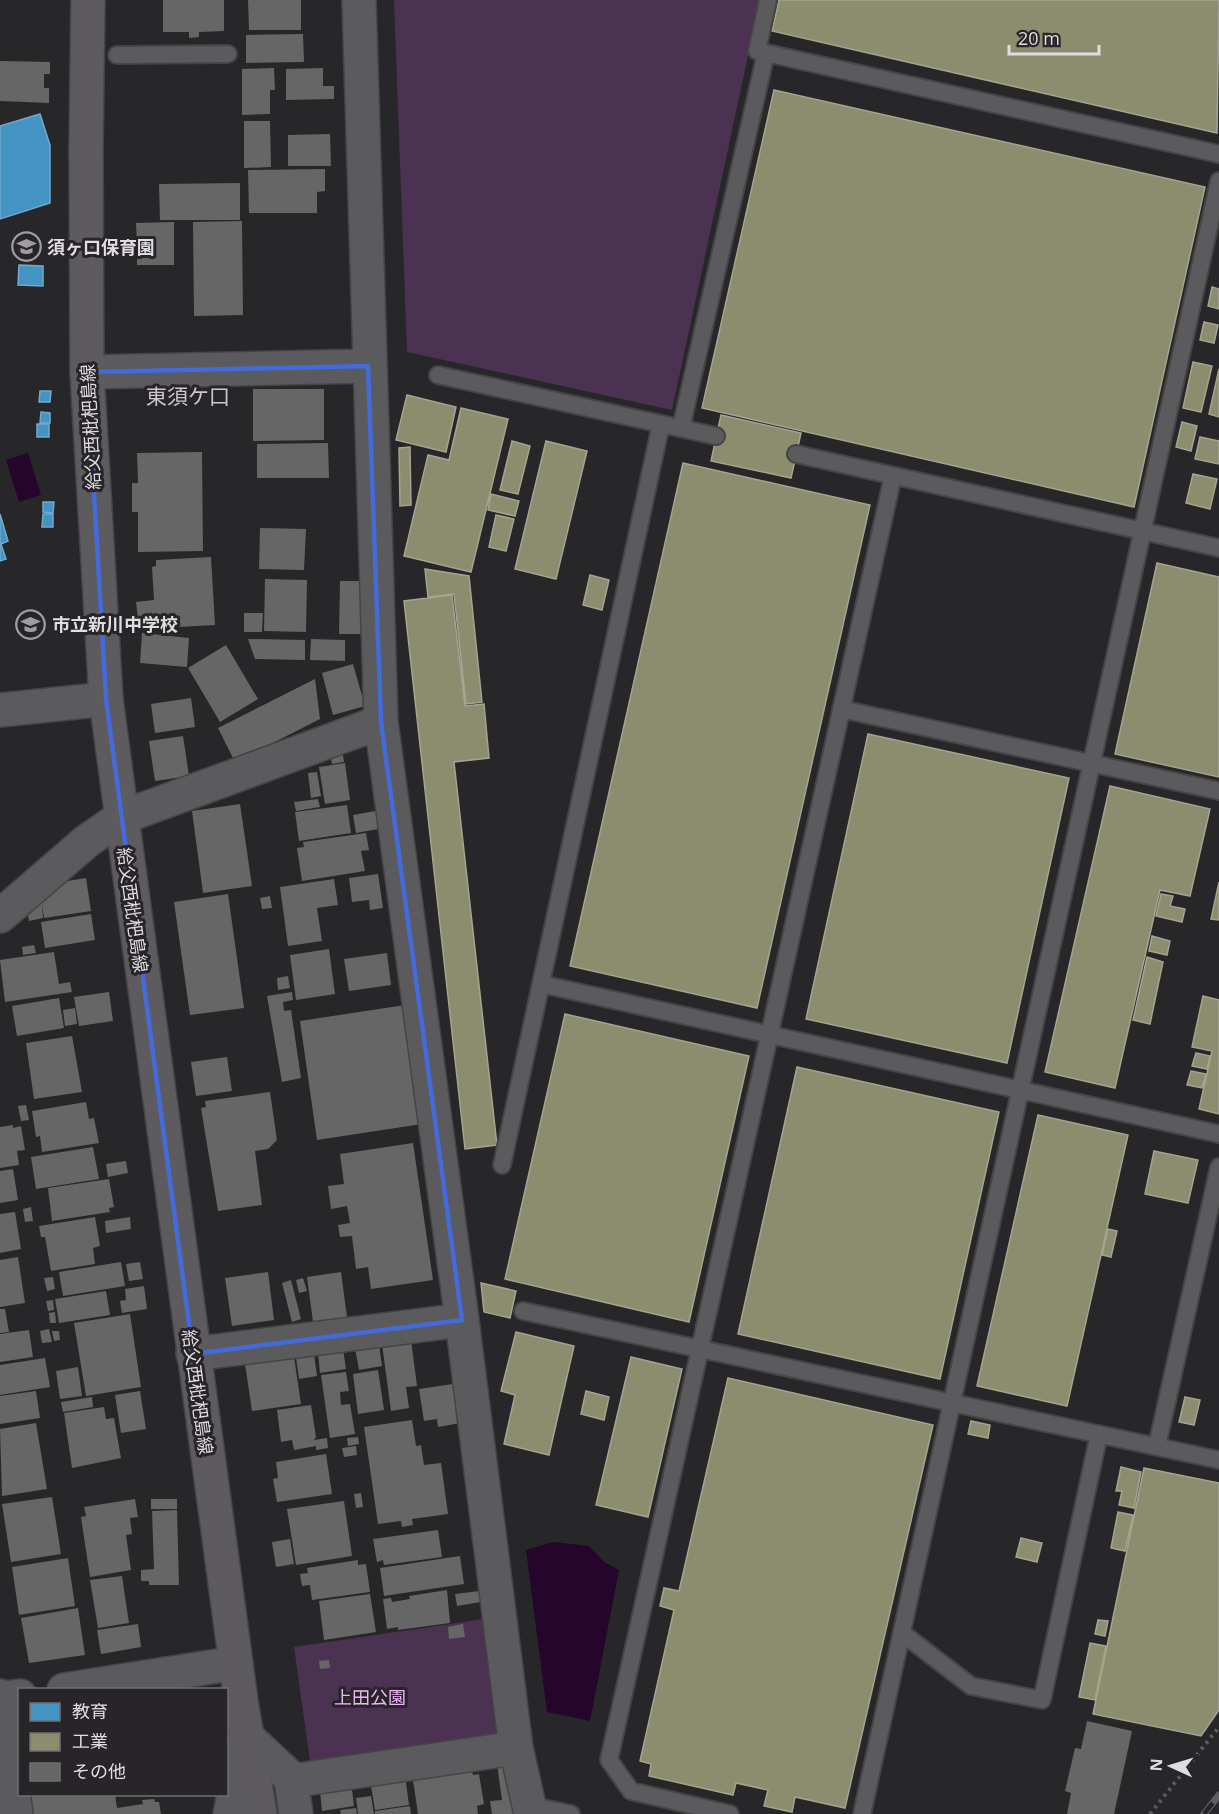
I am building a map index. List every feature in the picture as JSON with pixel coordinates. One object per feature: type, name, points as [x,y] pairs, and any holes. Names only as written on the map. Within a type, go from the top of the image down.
[{"type":"main road","name":"給父西枇杷島線","points":[[88,0],[87,372],[106,699],[193,1354],[246,1736],[260,1814]]},
{"type":"street","points":[[359,0],[368,366],[378,576],[381,722],[462,1320],[516,1748],[530,1810]]},
{"type":"street","points":[[87,372],[368,366]]},
{"type":"street","points":[[0,710],[106,699]]},
{"type":"street","points":[[0,916],[87,841],[120,818],[381,722]]},
{"type":"street","points":[[193,1354],[462,1320]]},
{"type":"street","points":[[71,1688],[236,1664]]},
{"type":"street","points":[[16,1814],[0,1698],[18,1696]]},
{"type":"street","points":[[246,1736],[291,1781],[296,1814]]},
{"type":"street","points":[[230,1814],[246,1736]]},
{"type":"street","points":[[291,1781],[516,1748]]},
{"type":"lane","points":[[768,0],[757,51],[1219,154]]},
{"type":"lane","points":[[681,428],[766,53]]},
{"type":"lane","points":[[117,55],[228,54]]},
{"type":"lane","points":[[862,1814],[1219,181]]},
{"type":"lane","points":[[438,375],[716,436]]},
{"type":"lane","points":[[502,1165],[661,424]]},
{"type":"lane","points":[[796,454],[1219,548]]},
{"type":"lane","points":[[730,1814],[631,1791],[609,1760],[893,476]]},
{"type":"lane","points":[[841,709],[1219,791]]},
{"type":"lane","points":[[541,984],[1219,1134]]},
{"type":"lane","points":[[1157,1446],[1219,1167]]},
{"type":"lane","points":[[523,1311],[1219,1460]]},
{"type":"lane","points":[[902,1633],[971,1686],[1042,1700],[1099,1434]]},
{"type":"lane","points":[[530,1810],[571,1814]]},
{"type":"path","points":[[1150,1814],[1219,1727]]},
{"type":"highlighted area","points":[[368,366],[381,722],[462,1320],[193,1354],[106,699],[87,372]]},
{"type":"green space","points":[[394,0],[760,0],[672,410],[407,352]]},
{"type":"green space","name":"上田公園","points":[[484,1619],[499,1729],[494,1740],[311,1768],[294,1647]]},
{"type":"shaded area","points":[[28,453],[41,495],[19,502],[6,460]]},
{"type":"shaded area","points":[[553,1542],[589,1546],[604,1562],[619,1570],[590,1721],[547,1712],[526,1550]]},
{"type":"building: 教育","points":[[40,114],[50,145],[50,203],[0,219],[0,126]]},
{"type":"building: 教育","points":[[19,265],[43,266],[43,286],[18,285]]},
{"type":"building: 教育","points":[[40,391],[51,391],[50,402],[39,402]]},
{"type":"building: 教育","points":[[41,412],[50,413],[50,423],[40,423]]},
{"type":"building: 教育","points":[[37,424],[49,424],[49,437],[37,437]]},
{"type":"building: 教育","points":[[43,502],[54,502],[53,513],[43,512]]},
{"type":"building: 教育","points":[[0,514],[8,541],[1,544],[6,559],[0,561]]},
{"type":"building: 教育","points":[[43,514],[53,514],[53,527],[42,527]]},
{"type":"building: 工業","points":[[779,0],[1219,0],[1217,133],[772,31]]},
{"type":"building: 工業","points":[[774,90],[1205,187],[1134,507],[702,408]]},
{"type":"building: 工業","points":[[1212,287],[1219,289],[1219,309],[1208,306]]},
{"type":"building: 工業","points":[[1204,322],[1218,325],[1214,343],[1200,340]]},
{"type":"building: 工業","points":[[1193,362],[1212,366],[1201,412],[1183,408]]},
{"type":"building: 工業","points":[[1219,369],[1219,417],[1209,414]]},
{"type":"building: 工業","points":[[407,395],[456,407],[446,452],[396,440]]},
{"type":"building: 工業","points":[[461,408],[508,419],[471,572],[404,556],[428,455],[449,460]]},
{"type":"building: 工業","points":[[721,415],[801,433],[791,478],[711,461]]},
{"type":"building: 工業","points":[[1182,422],[1197,426],[1191,451],[1176,447]]},
{"type":"building: 工業","points":[[1200,437],[1219,441],[1219,464],[1195,459]]},
{"type":"building: 工業","points":[[512,441],[530,446],[518,494],[500,490]]},
{"type":"building: 工業","points":[[546,441],[587,451],[556,579],[515,569]]},
{"type":"building: 工業","points":[[410,447],[411,505],[400,506],[399,448]]},
{"type":"building: 工業","points":[[683,463],[870,505],[757,1008],[570,966]]},
{"type":"building: 工業","points":[[1193,474],[1217,479],[1210,509],[1186,503]]},
{"type":"building: 工業","points":[[491,494],[519,501],[515,516],[488,510]]},
{"type":"building: 工業","points":[[496,515],[514,519],[506,551],[489,547]]},
{"type":"building: 工業","points":[[1157,563],[1219,577],[1219,777],[1115,754]]},
{"type":"building: 工業","points":[[425,569],[469,576],[482,702],[466,704],[454,594],[428,597]]},
{"type":"building: 工業","points":[[590,575],[609,580],[602,610],[583,605]]},
{"type":"building: 工業","points":[[452,595],[465,706],[484,704],[489,758],[454,762],[497,1145],[465,1149],[404,601]]},
{"type":"building: 工業","points":[[868,734],[1069,778],[1007,1063],[806,1019]]},
{"type":"building: 工業","points":[[1110,786],[1210,809],[1190,896],[1160,890],[1115,1088],[1045,1072]]},
{"type":"building: 工業","points":[[1219,882],[1219,920],[1211,919]]},
{"type":"building: 工業","points":[[1161,894],[1173,896],[1170,906],[1185,909],[1182,922],[1156,916]]},
{"type":"building: 工業","points":[[1152,936],[1170,941],[1167,955],[1149,951]]},
{"type":"building: 工業","points":[[1147,957],[1163,962],[1150,1024],[1133,1020]]},
{"type":"building: 工業","points":[[1203,996],[1219,1000],[1219,1114],[1199,1109],[1212,1051],[1192,1047]]},
{"type":"building: 工業","points":[[565,1014],[749,1056],[689,1322],[505,1279]]},
{"type":"building: 工業","points":[[1196,1053],[1210,1056],[1207,1069],[1192,1066]]},
{"type":"building: 工業","points":[[797,1067],[999,1112],[940,1379],[738,1334]]},
{"type":"building: 工業","points":[[1191,1071],[1206,1074],[1202,1088],[1187,1085]]},
{"type":"building: 工業","points":[[1038,1115],[1128,1135],[1067,1406],[977,1386]]},
{"type":"building: 工業","points":[[1154,1151],[1198,1160],[1188,1203],[1145,1194]]},
{"type":"building: 工業","points":[[1108,1229],[1117,1231],[1111,1257],[1102,1255]]},
{"type":"building: 工業","points":[[481,1283],[516,1291],[510,1318],[484,1312]]},
{"type":"building: 工業","points":[[516,1332],[574,1346],[549,1455],[504,1444],[515,1395],[501,1391]]},
{"type":"building: 工業","points":[[631,1357],[682,1369],[648,1517],[596,1505]]},
{"type":"building: 工業","points":[[728,1378],[933,1425],[845,1808],[795,1797],[792,1812],[764,1806],[768,1790],[736,1783],[733,1795],[649,1776],[651,1764],[640,1761],[674,1610],[660,1606],[664,1588],[679,1591]]},
{"type":"building: 工業","points":[[586,1391],[609,1397],[604,1420],[581,1414]]},
{"type":"building: 工業","points":[[1185,1397],[1200,1400],[1194,1425],[1179,1422]]},
{"type":"building: 工業","points":[[971,1421],[990,1425],[988,1438],[968,1434]]},
{"type":"building: 工業","points":[[1121,1467],[1141,1472],[1134,1508],[1119,1505],[1122,1491],[1116,1491]]},
{"type":"building: 工業","points":[[1144,1468],[1219,1483],[1219,1710],[1201,1736],[1093,1714]]},
{"type":"building: 工業","points":[[1118,1512],[1133,1515],[1125,1551],[1111,1548]]},
{"type":"building: 工業","points":[[1021,1538],[1042,1543],[1037,1562],[1016,1557]]},
{"type":"building: 工業","points":[[1098,1620],[1108,1621],[1105,1636],[1095,1634]]},
{"type":"building: 工業","points":[[1090,1643],[1106,1646],[1095,1700],[1079,1697]]},
{"type":"building: その他","points":[[163,0],[224,0],[224,31],[199,32],[199,37],[189,38],[189,32],[163,32]]},
{"type":"building: その他","points":[[248,0],[301,0],[301,30],[249,30]]},
{"type":"building: その他","points":[[303,34],[304,62],[246,63],[246,35]]},
{"type":"building: その他","points":[[0,61],[50,62],[50,74],[44,74],[44,88],[49,88],[49,103],[0,101]]},
{"type":"building: その他","points":[[274,68],[275,90],[270,90],[270,114],[242,115],[242,69]]},
{"type":"building: その他","points":[[323,68],[323,86],[334,86],[334,99],[286,100],[286,69]]},
{"type":"building: その他","points":[[244,121],[270,121],[271,167],[244,168]]},
{"type":"building: その他","points":[[330,134],[331,166],[288,166],[288,135]]},
{"type":"building: その他","points":[[325,169],[325,191],[317,192],[317,213],[249,213],[248,170]]},
{"type":"building: その他","points":[[240,183],[240,220],[160,220],[159,184]]},
{"type":"building: その他","points":[[242,221],[243,315],[194,316],[193,222]]},
{"type":"building: その他","points":[[174,222],[174,265],[137,265],[137,258],[133,258],[133,245],[137,244],[136,223]]},
{"type":"building: その他","points":[[253,389],[324,389],[324,440],[253,441]]},
{"type":"building: その他","points":[[328,443],[329,478],[257,478],[257,444]]},
{"type":"building: その他","points":[[202,452],[203,551],[138,552],[138,512],[132,512],[132,483],[138,483],[137,453]]},
{"type":"building: その他","points":[[260,528],[306,529],[304,570],[259,569]]},
{"type":"building: その他","points":[[211,557],[215,625],[160,628],[160,624],[155,624],[155,617],[138,618],[136,602],[154,600],[152,567],[156,566],[156,560]]},
{"type":"building: その他","points":[[265,579],[307,580],[306,632],[264,631]]},
{"type":"building: その他","points":[[340,581],[364,581],[362,634],[339,634]]},
{"type":"building: その他","points":[[244,613],[263,613],[262,632],[244,632]]},
{"type":"building: その他","points":[[142,633],[189,638],[187,667],[140,663]]},
{"type":"building: その他","points":[[248,639],[305,640],[305,660],[255,659]]},
{"type":"building: その他","points":[[311,639],[345,640],[345,661],[310,660]]},
{"type":"building: その他","points":[[226,645],[258,699],[220,722],[188,668]]},
{"type":"building: その他","points":[[353,664],[365,706],[333,715],[322,673]]},
{"type":"building: その他","points":[[315,679],[320,719],[235,762],[218,728]]},
{"type":"building: その他","points":[[191,698],[195,727],[155,733],[151,704]]},
{"type":"building: その他","points":[[183,736],[189,776],[155,781],[149,741]]},
{"type":"building: その他","points":[[343,755],[344,762],[332,764],[331,757]]},
{"type":"building: その他","points":[[345,763],[350,800],[325,804],[319,767]]},
{"type":"building: その他","points":[[317,772],[321,796],[311,798],[308,773]]},
{"type":"building: その他","points":[[318,799],[320,807],[296,811],[294,802]]},
{"type":"building: その他","points":[[240,804],[252,886],[203,893],[192,811]]},
{"type":"building: その他","points":[[347,805],[351,833],[299,841],[295,812]]},
{"type":"building: その他","points":[[381,810],[384,828],[356,833],[353,815]]},
{"type":"building: その他","points":[[366,833],[369,850],[361,851],[365,871],[302,881],[297,848],[304,847],[303,842]]},
{"type":"building: その他","points":[[378,874],[383,908],[370,910],[369,900],[352,902],[349,878]]},
{"type":"building: その他","points":[[86,878],[91,911],[44,918],[42,904],[43,918],[29,921],[27,910],[55,883]]},
{"type":"building: その他","points":[[334,879],[338,905],[317,908],[322,941],[288,946],[280,887]]},
{"type":"building: その他","points":[[228,894],[244,1008],[190,1015],[174,902]]},
{"type":"building: その他","points":[[270,896],[272,908],[262,909],[260,898]]},
{"type":"building: その他","points":[[91,914],[95,940],[45,948],[41,922]]},
{"type":"building: その他","points":[[34,945],[36,953],[23,955],[22,947]]},
{"type":"building: その他","points":[[329,949],[335,994],[296,1000],[290,955]]},
{"type":"building: その他","points":[[54,952],[59,984],[70,982],[72,992],[5,1002],[0,960]]},
{"type":"building: その他","points":[[387,953],[391,985],[349,991],[344,959]]},
{"type":"building: その他","points":[[288,976],[290,988],[278,990],[277,978]]},
{"type":"building: その他","points":[[109,992],[113,1021],[79,1026],[74,997]]},
{"type":"building: その他","points":[[292,992],[293,1000],[283,1002],[284,1011],[291,1010],[301,1078],[282,1082],[267,996]]},
{"type":"building: その他","points":[[59,998],[64,1028],[17,1036],[12,1006]]},
{"type":"building: その他","points":[[405,1005],[422,1124],[317,1140],[300,1021]]},
{"type":"building: その他","points":[[75,1008],[77,1024],[65,1026],[63,1010]]},
{"type":"building: その他","points":[[72,1036],[82,1092],[34,1099],[26,1043]]},
{"type":"building: その他","points":[[227,1057],[232,1091],[196,1096],[191,1062]]},
{"type":"building: その他","points":[[270,1092],[277,1140],[268,1149],[255,1151],[262,1205],[218,1211],[201,1108],[206,1107],[205,1101]]},
{"type":"building: その他","points":[[86,1102],[89,1119],[94,1118],[99,1143],[42,1152],[40,1136],[36,1137],[32,1111]]},
{"type":"building: その他","points":[[26,1105],[29,1120],[21,1121],[18,1106]]},
{"type":"building: その他","points":[[13,1125],[13,1128],[21,1126],[25,1150],[17,1151],[19,1165],[0,1168],[0,1127]]},
{"type":"building: その他","points":[[413,1143],[433,1280],[371,1289],[368,1267],[356,1269],[352,1236],[340,1237],[338,1225],[350,1223],[347,1206],[331,1209],[328,1186],[344,1184],[340,1154]]},
{"type":"building: その他","points":[[93,1147],[99,1179],[36,1189],[31,1157]]},
{"type":"building: その他","points":[[126,1161],[128,1173],[108,1177],[106,1164]]},
{"type":"building: その他","points":[[13,1169],[18,1200],[0,1203],[0,1171]]},
{"type":"building: その他","points":[[109,1179],[114,1207],[109,1208],[110,1212],[52,1221],[48,1188]]},
{"type":"building: その他","points":[[31,1207],[33,1221],[25,1222],[23,1209]]},
{"type":"building: その他","points":[[15,1212],[21,1249],[0,1253],[0,1214]]},
{"type":"building: その他","points":[[95,1217],[100,1246],[93,1248],[95,1264],[51,1271],[45,1237],[41,1237],[39,1226]]},
{"type":"building: その他","points":[[130,1217],[131,1229],[106,1233],[105,1221]]},
{"type":"building: その他","points":[[18,1257],[25,1303],[0,1307],[0,1260]]},
{"type":"building: その他","points":[[121,1262],[125,1286],[63,1296],[59,1272]]},
{"type":"building: その他","points":[[140,1262],[143,1279],[129,1281],[126,1264]]},
{"type":"building: その他","points":[[268,1272],[274,1320],[232,1326],[225,1278]]},
{"type":"building: その他","points":[[341,1272],[347,1317],[313,1322],[307,1277]]},
{"type":"building: その他","points":[[53,1277],[55,1289],[47,1291],[44,1278]]},
{"type":"building: その他","points":[[303,1278],[307,1291],[299,1293],[296,1280]]},
{"type":"building: その他","points":[[291,1280],[301,1319],[292,1322],[282,1283]]},
{"type":"building: その他","points":[[144,1286],[147,1309],[122,1313],[120,1301],[126,1300],[125,1289]]},
{"type":"building: その他","points":[[106,1291],[110,1315],[59,1323],[55,1299]]},
{"type":"building: その他","points":[[53,1300],[54,1310],[48,1311],[46,1301]]},
{"type":"building: その他","points":[[0,1309],[5,1309],[9,1332],[0,1333]]},
{"type":"building: その他","points":[[55,1312],[56,1323],[50,1323],[49,1313]]},
{"type":"building: その他","points":[[130,1314],[141,1387],[86,1396],[74,1323]]},
{"type":"building: その他","points":[[49,1329],[52,1342],[42,1343],[40,1331]]},
{"type":"building: その他","points":[[29,1330],[33,1357],[0,1362],[0,1334]]},
{"type":"building: その他","points":[[52,1331],[59,1331],[60,1340],[54,1341]]},
{"type":"building: その他","points":[[411,1340],[417,1386],[406,1387],[409,1408],[391,1411],[382,1344]]},
{"type":"building: その他","points":[[379,1345],[382,1366],[359,1370],[355,1348]]},
{"type":"building: その他","points":[[343,1349],[346,1369],[320,1373],[318,1353]]},
{"type":"building: その他","points":[[314,1354],[317,1376],[299,1379],[296,1357]]},
{"type":"building: その他","points":[[294,1357],[301,1404],[252,1411],[245,1364]]},
{"type":"building: その他","points":[[45,1358],[50,1387],[0,1395],[0,1365]]},
{"type":"building: その他","points":[[78,1367],[82,1396],[60,1399],[56,1371]]},
{"type":"building: その他","points":[[378,1370],[384,1410],[358,1414],[353,1374]]},
{"type":"building: その他","points":[[346,1372],[349,1391],[340,1392],[341,1405],[350,1404],[355,1434],[330,1438],[321,1375]]},
{"type":"building: その他","points":[[453,1384],[460,1423],[438,1427],[437,1419],[424,1421],[419,1389]]},
{"type":"building: その他","points":[[36,1391],[40,1418],[0,1424],[0,1396]]},
{"type":"building: その他","points":[[140,1391],[146,1429],[121,1433],[115,1395]]},
{"type":"building: その他","points":[[92,1397],[93,1407],[63,1412],[61,1402]]},
{"type":"building: その他","points":[[311,1405],[316,1437],[314,1440],[327,1438],[328,1448],[316,1450],[316,1446],[294,1450],[292,1440],[281,1442],[277,1410]]},
{"type":"building: その他","points":[[104,1407],[106,1419],[114,1418],[121,1458],[72,1468],[64,1413]]},
{"type":"building: その他","points":[[412,1420],[416,1446],[421,1445],[424,1465],[441,1463],[448,1514],[412,1519],[413,1525],[402,1527],[401,1521],[378,1524],[364,1427]]},
{"type":"building: その他","points":[[36,1423],[47,1489],[2,1496],[0,1429]]},
{"type":"building: その他","points":[[358,1437],[359,1444],[348,1446],[347,1438]]},
{"type":"building: その他","points":[[356,1446],[357,1455],[344,1457],[342,1448]]},
{"type":"building: その他","points":[[326,1454],[332,1494],[277,1502],[273,1479],[278,1478],[276,1462]]},
{"type":"building: その他","points":[[361,1493],[363,1507],[356,1508],[354,1494]]},
{"type":"building: その他","points":[[52,1497],[61,1554],[11,1562],[2,1504]]},
{"type":"building: その他","points":[[135,1499],[138,1517],[130,1518],[132,1534],[126,1535],[131,1570],[90,1577],[81,1517],[86,1516],[84,1507]]},
{"type":"building: その他","points":[[151,1499],[177,1499],[177,1509],[151,1509]]},
{"type":"building: その他","points":[[344,1501],[352,1556],[296,1565],[287,1509]]},
{"type":"building: その他","points":[[177,1510],[179,1585],[149,1585],[149,1581],[141,1581],[141,1570],[154,1569],[152,1511]]},
{"type":"building: その他","points":[[438,1530],[442,1557],[384,1565],[383,1560],[377,1562],[373,1539]]},
{"type":"building: その他","points":[[290,1539],[294,1564],[276,1567],[272,1542]]},
{"type":"building: その他","points":[[460,1556],[464,1584],[384,1596],[380,1568]]},
{"type":"building: その他","points":[[68,1558],[75,1606],[19,1615],[12,1567]]},
{"type":"building: その他","points":[[358,1560],[358,1565],[366,1564],[370,1592],[312,1600],[310,1585],[302,1586],[300,1574],[308,1573],[307,1568]]},
{"type":"building: その他","points":[[122,1576],[129,1623],[98,1628],[90,1580]]},
{"type":"building: その他","points":[[447,1590],[450,1623],[398,1630],[398,1627],[387,1629],[383,1599],[391,1598],[392,1602],[410,1599],[409,1596]]},
{"type":"building: その他","points":[[479,1591],[481,1602],[457,1606],[455,1594]]},
{"type":"building: その他","points":[[370,1594],[376,1632],[324,1640],[319,1601]]},
{"type":"building: その他","points":[[78,1608],[85,1655],[29,1663],[21,1618]]},
{"type":"building: その他","points":[[138,1624],[141,1647],[101,1654],[97,1630]]},
{"type":"building: その他","points":[[463,1624],[465,1637],[449,1639],[448,1627]]},
{"type":"building: その他","points":[[329,1660],[330,1668],[320,1669],[319,1661]]},
{"type":"building: その他","points":[[1087,1721],[1132,1731],[1114,1814],[1067,1814],[1071,1793],[1065,1791],[1075,1748],[1081,1749]]},
{"type":"building: その他","points":[[507,1762],[518,1814],[492,1814],[490,1801],[502,1800],[497,1764]]},
{"type":"building: その他","points":[[471,1765],[473,1775],[479,1774],[484,1804],[477,1806],[478,1814],[418,1814],[412,1773]]},
{"type":"building: その他","points":[[405,1775],[409,1805],[375,1810],[370,1780]]},
{"type":"building: その他","points":[[351,1781],[354,1806],[322,1811],[320,1790]]},
{"type":"building: その他","points":[[30,1796],[115,1796],[117,1808],[143,1804],[142,1800],[154,1799],[155,1802],[159,1802],[161,1814],[33,1814]]},
{"type":"building: その他","points":[[371,1796],[374,1814],[358,1814],[356,1798]]},
{"type":"building: その他","points":[[410,1806],[411,1814],[375,1814],[375,1811]]},
{"type":"building: その他","points":[[356,1808],[357,1814],[341,1814],[340,1810]]},
{"type":"railway","points":[[1204,1814],[1219,1795]]},
{"type":"place","name":"須ヶ口保育園","points":[[26,247]]},
{"type":"place","name":"市立新川中学校","points":[[31,624]]},
{"type":"district","name":"東須ケ口","points":[[188,396]]}]
